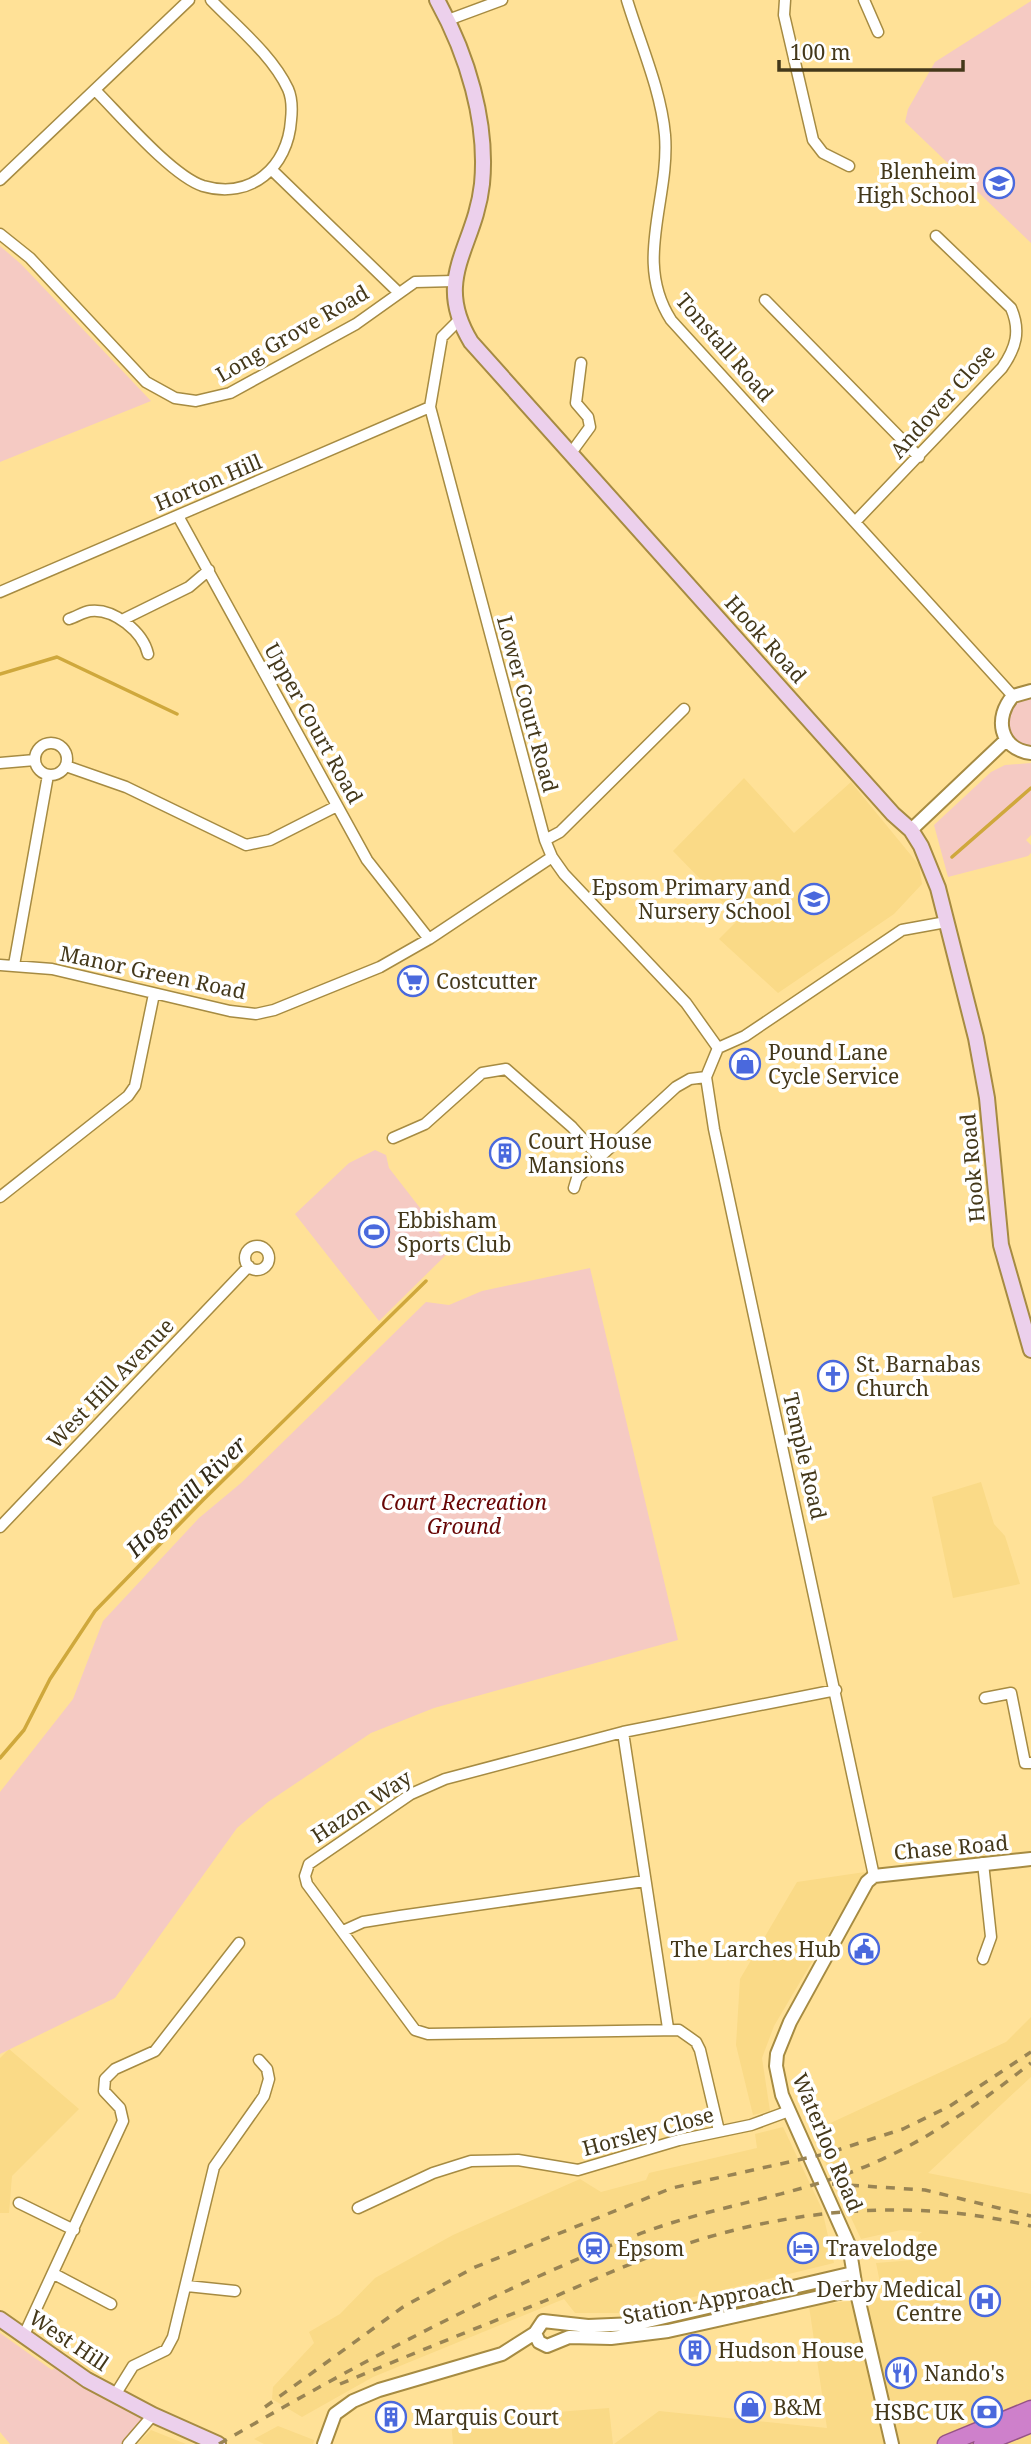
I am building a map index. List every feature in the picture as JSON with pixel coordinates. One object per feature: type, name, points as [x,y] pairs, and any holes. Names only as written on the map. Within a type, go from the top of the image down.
[{"type":"highway","points":[[946,2444],[1031,2409]]},
{"type":"highway","points":[[982,2444],[1031,2424]]},
{"type":"main road","name":"Hook Road","points":[[437,0],[448,20],[473,93],[483,159],[477,211],[454,282],[458,321],[471,342],[893,814],[911,830],[929,861],[976,1038],[987,1098],[1001,1245],[1030,1347]]},
{"type":"main road","name":"West Hill","points":[[0,2319],[86,2380],[153,2415],[218,2444]]},
{"type":"street","points":[[0,180],[189,0]]},
{"type":"street","points":[[95,90],[174,168],[202,186],[239,186],[273,171],[284,155],[290,137],[290,92],[278,70],[211,0]]},
{"type":"street","points":[[448,20],[502,0]]},
{"type":"street","name":"Tonstall Road","points":[[626,0],[665,136],[652,266],[661,304],[671,320],[1013,696]]},
{"type":"street","points":[[785,0],[784,15],[813,140],[823,153],[849,166]]},
{"type":"street","points":[[864,0],[878,32]]},
{"type":"street","points":[[273,171],[398,292]]},
{"type":"street","name":"Long Grove Road","points":[[0,234],[30,258],[146,382],[176,398],[195,401],[230,393],[356,324],[415,282],[454,282]]},
{"type":"street","name":"Andover Close","points":[[855,522],[1002,368],[1016,345],[1017,333],[1011,308],[936,236]]},
{"type":"street","points":[[765,300],[919,457]]},
{"type":"street","name":"Lower Court Road","points":[[458,321],[442,337],[430,407],[545,840],[552,858],[686,1003],[718,1048]]},
{"type":"street","points":[[571,453],[590,427],[588,417],[576,402],[581,363]]},
{"type":"street","name":"Horton Hill","points":[[0,592],[430,407]]},
{"type":"street","name":"Upper Court Road","points":[[178,516],[367,860],[429,939]]},
{"type":"street","points":[[122,620],[189,587],[209,570]]},
{"type":"street","points":[[69,619],[99,611],[122,620],[142,637],[148,654]]},
{"type":"street","points":[[1031,691],[1013,696],[1001,715],[1006,740],[1015,748],[1031,753]]},
{"type":"street","points":[[545,840],[560,832],[684,709]]},
{"type":"street","points":[[911,830],[1006,740]]},
{"type":"street","points":[[56,742],[64,748],[66,766],[56,775],[48,775],[37,769],[37,751],[45,744],[56,742]]},
{"type":"street","points":[[0,763],[36,760]]},
{"type":"street","points":[[66,766],[125,786],[246,845],[270,840],[337,806]]},
{"type":"street","points":[[14,965],[48,775]]},
{"type":"street","name":"Manor Green Road","points":[[0,965],[52,969],[230,1011],[256,1014],[274,1010],[380,967],[429,939],[552,858]]},
{"type":"street","points":[[574,1188],[578,1178],[599,1157],[676,1087],[690,1079],[706,1077],[718,1048],[745,1036],[902,930],[946,922]]},
{"type":"street","points":[[0,1197],[128,1096],[135,1086],[154,994]]},
{"type":"street","points":[[393,1138],[425,1124],[482,1073],[506,1069],[572,1127],[599,1157]]},
{"type":"street","name":"Temple Road","points":[[706,1077],[740,1250],[874,1876]]},
{"type":"street","name":"West Hill Avenue","points":[[0,1527],[249,1266]]},
{"type":"street","name":"Hazon Way","points":[[668,2028],[428,2034],[415,2030],[307,1884],[305,1876],[309,1864],[423,1787],[624,1732],[836,1690]]},
{"type":"street","points":[[985,1698],[1011,1693],[1025,1763],[1031,1763]]},
{"type":"street","points":[[624,1732],[668,2028],[688,2035],[700,2050],[719,2131]]},
{"type":"street","name":"Chase Road","points":[[874,1876],[1031,1859]]},
{"type":"street","points":[[983,1863],[991,1937],[983,1959]]},
{"type":"street","name":"Waterloo Road","points":[[874,1876],[867,1882],[790,2022],[777,2054],[778,2077],[789,2111],[843,2227],[892,2444]]},
{"type":"street","points":[[343,1931],[363,1922],[646,1881]]},
{"type":"street","points":[[24,2335],[123,2121],[120,2108],[104,2091],[106,2079],[115,2068],[155,2051],[239,1943]]},
{"type":"street","name":"West Hill","points":[[114,2395],[133,2366],[166,2350],[187,2287],[215,2167],[267,2088],[267,2069],[259,2060]]},
{"type":"street","name":"Horsley Close","points":[[358,2208],[433,2173],[471,2161],[518,2160],[578,2170],[719,2131],[751,2125],[789,2111]]},
{"type":"street","points":[[19,2203],[74,2230]]},
{"type":"street","name":"Station Approach","points":[[324,2444],[335,2414],[353,2400],[502,2354],[535,2333],[539,2324],[548,2320],[588,2326],[635,2324],[853,2273]]},
{"type":"street","points":[[54,2274],[111,2304]]},
{"type":"street","points":[[187,2287],[235,2291]]},
{"type":"street","name":"Station Approach","points":[[535,2333],[539,2342],[547,2346],[577,2336],[636,2336],[856,2289]]},
{"type":"street","points":[[128,2444],[153,2415]]},
{"type":"shaded area","name":"Epsom Primary and Nursery School","points":[[744,778],[794,833],[851,782],[919,865],[922,884],[894,914],[778,993],[719,939],[739,919],[673,851]]},
{"type":"shaded area","points":[[981,1482],[994,1524],[1005,1536],[1020,1584],[953,1598],[932,1497]]},
{"type":"shaded area","points":[[865,1872],[774,2026],[762,2058],[770,2111],[753,2115],[736,2045],[740,1979],[797,1882]]},
{"type":"shaded area","points":[[1031,2017],[1031,2077],[928,2173],[1031,2194],[1031,2444],[614,2444],[659,2411],[827,2428],[809,2306],[883,2297],[876,2263],[914,2260],[918,2253],[918,2235],[922,2232],[901,2230],[861,2239],[811,2132],[1006,2042]]},
{"type":"shaded area","points":[[9,2049],[79,2109],[12,2176],[9,2213],[0,2213],[0,2058]]},
{"type":"shaded area","points":[[783,2127],[822,2209],[834,2263],[627,2313],[575,2313],[564,2299],[373,2377],[302,2417],[272,2399],[273,2387],[314,2343],[309,2332],[340,2314],[375,2278],[453,2235],[580,2179],[601,2192],[646,2180],[649,2173],[757,2148],[755,2134]]},
{"type":"shaded area","points":[[609,2408],[613,2444],[453,2444],[451,2420]]},
{"type":"shaded area","points":[[278,2426],[314,2440],[313,2444],[264,2444],[254,2439]]},
{"type":"shaded area","points":[[151,2430],[186,2444],[137,2444]]},
{"type":"green space","name":"Blenheim High School","points":[[1031,1],[1031,243],[905,122],[908,109],[935,62]]},
{"type":"green space","points":[[0,246],[21,264],[151,401],[0,462]]},
{"type":"green space","points":[[1031,696],[1031,749],[1016,744],[1007,722],[1015,701]]},
{"type":"green space","points":[[1031,763],[1031,835],[1026,840],[1031,845],[1031,853],[948,877],[934,825],[991,772],[1005,765]]},
{"type":"green space","name":"Ebbisham Sports Club","points":[[375,1150],[386,1155],[389,1168],[452,1249],[379,1321],[295,1214],[349,1163]]},
{"type":"green space","name":"Court Recreation Ground","points":[[590,1268],[678,1640],[434,1708],[371,1733],[268,1802],[237,1828],[115,1998],[0,2054],[0,1792],[73,1699],[103,1621],[199,1518],[241,1483],[426,1302],[449,1305],[482,1291]]},
{"type":"green space","points":[[0,2333],[52,2370],[56,2367],[143,2418],[121,2444],[10,2444],[0,2432]]},
{"type":"waterway","points":[[0,674],[57,657],[177,714]]},
{"type":"waterway","name":"Hogsmill River","points":[[952,857],[1031,788]]},
{"type":"waterway","name":"Hogsmill River","points":[[0,1758],[24,1730],[50,1679],[95,1611],[203,1500],[426,1281]]},
{"type":"railway","points":[[265,2407],[403,2307],[473,2268],[672,2188],[825,2154],[903,2129],[950,2106],[1031,2052]]},
{"type":"railway","points":[[219,2444],[420,2334],[575,2260],[656,2228],[819,2183],[896,2153],[966,2111],[1031,2063]]},
{"type":"railway","points":[[832,2184],[925,2190],[1031,2216]]},
{"type":"railway","points":[[340,2384],[645,2258],[723,2233],[766,2223],[854,2211],[898,2210],[987,2217],[1031,2226]]},
{"type":"place","name":"Blenheim High School","points":[[999,183]]},
{"type":"place","name":"Epsom Primary and Nursery School","points":[[814,899]]},
{"type":"place","name":"Costcutter","points":[[413,981]]},
{"type":"place","name":"Pound Lane Cycle Service","points":[[745,1064]]},
{"type":"place","name":"Court House Mansions","points":[[505,1153]]},
{"type":"place","name":"Ebbisham Sports Club","points":[[374,1232]]},
{"type":"place","name":"St. Barnabas Church","points":[[833,1376]]},
{"type":"place","name":"The Larches Hub","points":[[864,1949]]},
{"type":"place","name":"Epsom","points":[[594,2248]]},
{"type":"place","name":"Travelodge","points":[[803,2248]]},
{"type":"place","name":"Derby Medical Centre","points":[[985,2301]]},
{"type":"place","name":"Hudson House","points":[[695,2350]]},
{"type":"place","name":"Nando's","points":[[901,2373]]},
{"type":"place","name":"B&M","points":[[750,2407]]},
{"type":"place","name":"HSBC UK","points":[[987,2412]]},
{"type":"place","name":"Marquis Court","points":[[391,2417]]}]
